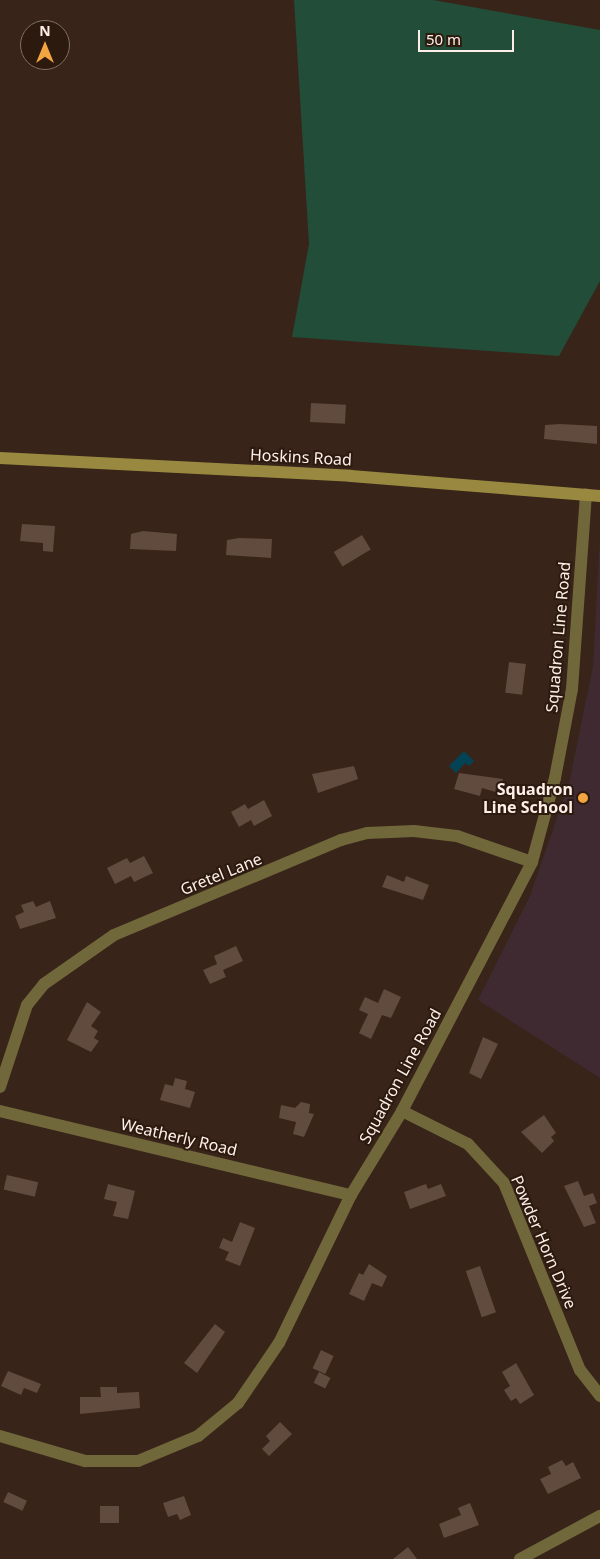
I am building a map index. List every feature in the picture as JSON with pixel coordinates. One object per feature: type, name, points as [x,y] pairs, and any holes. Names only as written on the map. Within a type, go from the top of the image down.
[{"type":"street","name":"Hoskins Road","points":[[0,458],[350,476],[600,496]]},
{"type":"street","name":"Squadron Line Road","points":[[0,1436],[85,1462],[138,1461],[198,1436],[238,1403],[280,1343],[351,1195],[402,1111],[532,862],[553,786],[572,689],[586,495]]},
{"type":"street","name":"Gretel Lane","points":[[0,1086],[27,1006],[44,984],[114,935],[342,840],[367,834],[414,831],[457,836],[532,862]]},
{"type":"street","name":"Weatherly Road","points":[[0,1111],[351,1195]]},
{"type":"street","name":"Powder Horn Drive","points":[[402,1111],[468,1144],[504,1183],[580,1370],[600,1396]]},
{"type":"street","points":[[520,1559],[600,1516]]},
{"type":"shaded area","name":"Squadron Line School","points":[[600,536],[600,1078],[478,1000],[530,896],[569,783],[593,666]]},
{"type":"green space","points":[[294,0],[433,0],[600,30],[600,281],[559,356],[292,337],[309,244]]},
{"type":"water","points":[[464,751],[474,761],[469,766],[465,763],[456,773],[449,766]]},
{"type":"building","points":[[311,403],[346,405],[345,424],[310,422]]},
{"type":"building","points":[[545,425],[597,426],[597,444],[544,439]]},
{"type":"building","points":[[22,524],[55,526],[53,552],[43,551],[43,543],[20,541]]},
{"type":"building","points":[[143,531],[177,534],[176,551],[130,549],[131,534]]},
{"type":"building","points":[[362,535],[371,550],[342,567],[334,552]]},
{"type":"building","points":[[239,538],[272,539],[271,558],[226,555],[227,540]]},
{"type":"building","points":[[509,662],[526,664],[522,695],[505,693]]},
{"type":"building","points":[[354,766],[358,779],[318,793],[312,774]]},
{"type":"building","points":[[459,773],[503,779],[499,793],[482,788],[480,796],[454,789]]},
{"type":"building","points":[[264,800],[272,816],[254,826],[251,820],[239,827],[231,812],[245,804],[248,809]]},
{"type":"building","points":[[144,856],[153,873],[134,882],[131,876],[115,884],[107,868],[127,858],[130,863]]},
{"type":"building","points":[[387,875],[404,882],[406,876],[429,885],[423,900],[382,887]]},
{"type":"building","points":[[33,901],[36,907],[50,901],[56,918],[20,929],[15,916],[24,912],[21,905]]},
{"type":"building","points":[[236,946],[243,961],[223,970],[226,977],[210,984],[203,970],[217,964],[214,956]]},
{"type":"building","points":[[384,989],[401,997],[391,1018],[382,1015],[371,1039],[359,1033],[368,1014],[359,1010],[365,997],[378,1003]]},
{"type":"building","points":[[87,1002],[101,1012],[91,1026],[98,1031],[94,1038],[99,1041],[91,1052],[67,1040]]},
{"type":"building","points":[[483,1037],[498,1044],[481,1079],[469,1073]]},
{"type":"building","points":[[175,1078],[187,1081],[185,1089],[195,1092],[190,1108],[160,1100],[165,1084],[173,1086]]},
{"type":"building","points":[[301,1102],[310,1104],[309,1113],[314,1114],[304,1137],[293,1134],[296,1122],[279,1118],[281,1105],[295,1108]]},
{"type":"building","points":[[544,1115],[556,1133],[551,1137],[554,1141],[542,1153],[521,1132]]},
{"type":"building","points":[[7,1175],[38,1182],[35,1197],[4,1190]]},
{"type":"building","points":[[578,1181],[584,1196],[593,1193],[597,1203],[589,1206],[596,1223],[584,1227],[564,1186]]},
{"type":"building","points":[[108,1184],[135,1191],[128,1219],[113,1216],[117,1202],[104,1199]]},
{"type":"building","points":[[426,1184],[428,1189],[441,1184],[446,1196],[410,1209],[404,1192]]},
{"type":"building","points":[[240,1222],[255,1228],[240,1266],[225,1260],[229,1252],[219,1248],[223,1238],[232,1242]]},
{"type":"building","points":[[369,1264],[387,1276],[382,1287],[372,1283],[364,1301],[349,1294],[359,1273],[363,1275]]},
{"type":"building","points":[[480,1266],[496,1312],[482,1317],[466,1271]]},
{"type":"building","points":[[215,1324],[225,1332],[197,1373],[184,1363]]},
{"type":"building","points":[[321,1350],[334,1356],[325,1374],[313,1368]]},
{"type":"building","points":[[516,1363],[534,1395],[520,1404],[516,1398],[511,1401],[504,1390],[510,1386],[502,1372]]},
{"type":"building","points":[[8,1371],[41,1384],[37,1393],[24,1388],[21,1395],[1,1386]]},
{"type":"building","points":[[319,1372],[331,1378],[325,1389],[314,1383]]},
{"type":"building","points":[[100,1387],[117,1387],[117,1393],[139,1392],[140,1408],[80,1414],[80,1397],[101,1397]]},
{"type":"building","points":[[280,1422],[292,1434],[269,1456],[262,1449],[270,1441],[266,1436]]},
{"type":"building","points":[[562,1460],[566,1466],[573,1462],[581,1478],[548,1494],[540,1479],[551,1474],[548,1467]]},
{"type":"building","points":[[8,1492],[27,1501],[22,1511],[3,1502]]},
{"type":"building","points":[[184,1496],[191,1515],[180,1520],[177,1514],[168,1517],[163,1503]]},
{"type":"building","points":[[470,1503],[479,1525],[444,1538],[439,1524],[461,1515],[458,1508]]},
{"type":"building","points":[[100,1506],[119,1506],[119,1523],[100,1523]]},
{"type":"building","points":[[408,1547],[417,1559],[393,1559]]},
{"type":"place","name":"Squadron Line School","points":[[583,798]]}]
